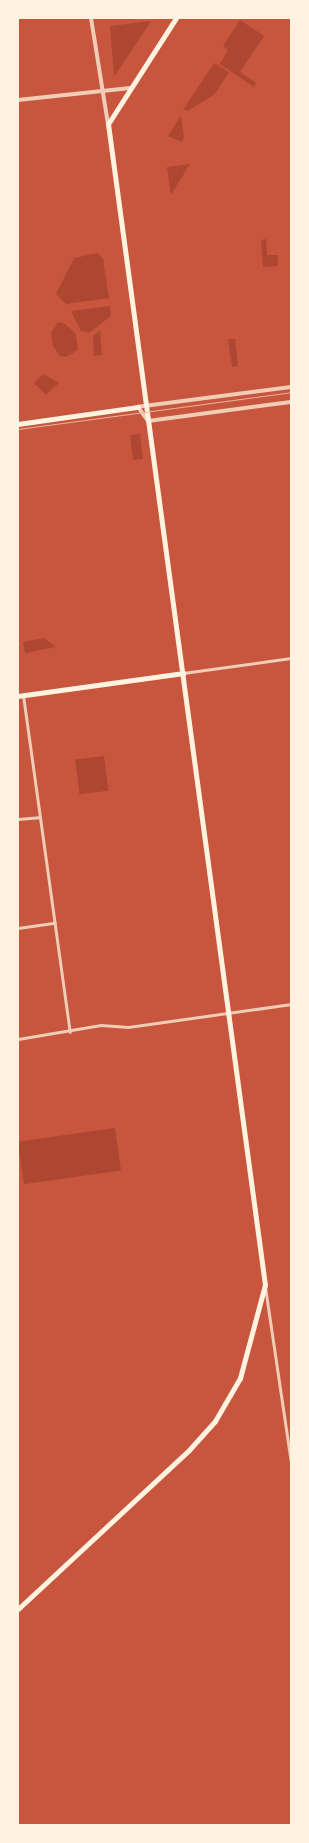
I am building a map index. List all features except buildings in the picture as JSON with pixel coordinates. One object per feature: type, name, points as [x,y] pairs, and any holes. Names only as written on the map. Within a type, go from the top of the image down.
[{"type":"main road","points":[[18,1609],[190,1450],[227,1406],[240,1378],[265,1285],[108,124],[176,18]]},
{"type":"main road","points":[[18,424],[138,407]]},
{"type":"main road","points":[[20,695],[183,673]]},
{"type":"street","points":[[91,18],[101,90],[108,124]]},
{"type":"street","points":[[18,100],[130,88]]},
{"type":"street","points":[[138,407],[291,386]]},
{"type":"street","points":[[138,407],[148,420],[291,402]]},
{"type":"street","points":[[183,673],[291,658]]},
{"type":"street","points":[[20,695],[70,1032]]},
{"type":"street","points":[[18,820],[39,817]]},
{"type":"street","points":[[18,928],[55,923]]},
{"type":"street","points":[[18,1040],[70,1032],[101,1025],[128,1027],[291,1004]]},
{"type":"street","points":[[265,1285],[291,1463]]},
{"type":"shaded area","points":[[240,20],[264,36],[240,72],[256,83],[254,87],[220,64],[228,50],[223,46]]},
{"type":"shaded area","points":[[151,21],[114,77],[110,26]]},
{"type":"shaded area","points":[[214,63],[229,72],[215,94],[188,111],[183,110]]},
{"type":"shaded area","points":[[181,115],[184,138],[182,142],[168,136]]},
{"type":"shaded area","points":[[190,164],[171,195],[167,167]]},
{"type":"shaded area","points":[[266,239],[267,255],[278,255],[278,266],[263,267],[261,240]]},
{"type":"shaded area","points":[[98,253],[103,259],[109,298],[66,304],[56,294],[74,258]]},
{"type":"shaded area","points":[[110,306],[111,316],[89,333],[81,331],[71,311]]},
{"type":"shaded area","points":[[58,322],[65,324],[76,334],[78,350],[66,357],[60,356],[53,346],[51,333]]},
{"type":"shaded area","points":[[100,330],[102,355],[94,356],[93,336]]},
{"type":"shaded area","points":[[228,339],[235,339],[238,366],[232,367]]},
{"type":"shaded area","points":[[43,374],[59,383],[46,395],[34,383]]},
{"type":"shaded area","points":[[140,434],[143,459],[133,460],[130,435]]},
{"type":"shaded area","points":[[44,638],[56,647],[25,653],[23,642]]},
{"type":"shaded area","points":[[104,756],[108,791],[79,794],[75,760]]},
{"type":"shaded area","points":[[115,1128],[121,1171],[24,1184],[18,1142]]},
{"type":"tram line","points":[[18,429],[291,392]]}]
